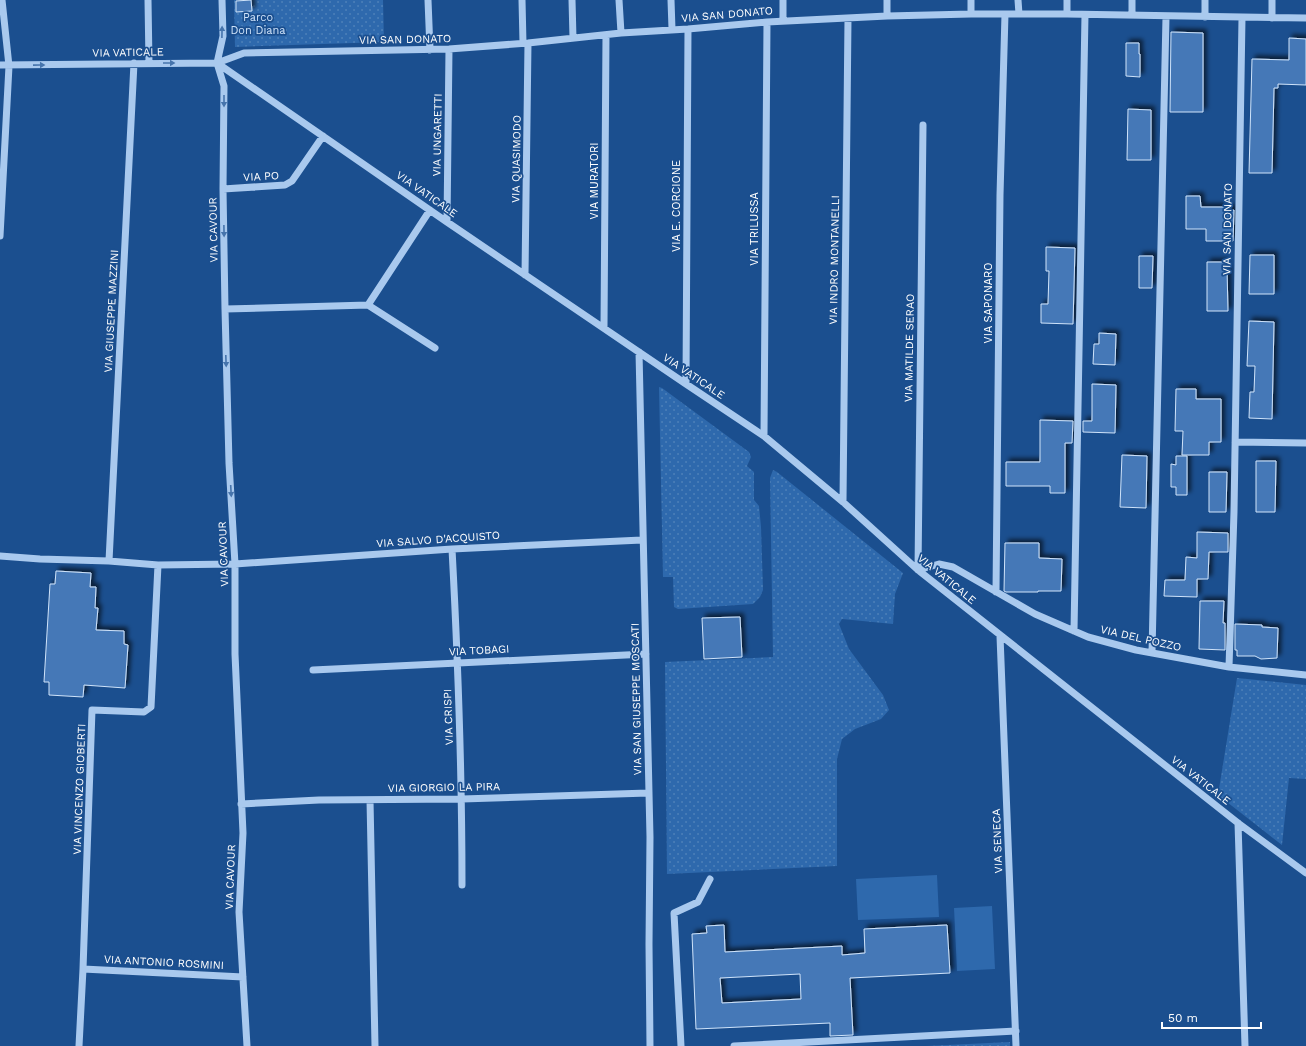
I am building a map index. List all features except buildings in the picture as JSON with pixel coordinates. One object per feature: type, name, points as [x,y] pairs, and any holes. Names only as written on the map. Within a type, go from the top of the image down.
[{"type":"street","points":[[0,236],[6,98],[9,66],[2,0]]},
{"type":"street","points":[[148,0],[149,63]]},
{"type":"street","points":[[217,63],[223,36],[222,0]]},
{"type":"street","points":[[428,0],[430,50]]},
{"type":"street","name":"VIA QUASIMODO","points":[[522,0],[526,43],[526,275]]},
{"type":"street","points":[[572,0],[573,38]]},
{"type":"street","points":[[619,0],[621,33]]},
{"type":"street","points":[[671,0],[672,29]]},
{"type":"street","points":[[783,0],[783,21]]},
{"type":"street","points":[[887,0],[887,16]]},
{"type":"street","points":[[971,0],[971,14]]},
{"type":"street","points":[[1018,0],[1019,14]]},
{"type":"street","points":[[1067,0],[1067,14]]},
{"type":"street","points":[[1132,0],[1132,15]]},
{"type":"street","points":[[1205,0],[1206,17]]},
{"type":"street","points":[[1272,0],[1272,18]]},
{"type":"street","name":"VIA SAPONARO","points":[[996,592],[1000,195],[1006,14]]},
{"type":"street","name":"VIA SAN DONATO","points":[[217,63],[244,53],[449,49],[672,29],[766,22],[887,16],[1067,14],[1166,17],[1306,18]]},
{"type":"street","points":[[1074,631],[1085,15]]},
{"type":"street","points":[[1152,653],[1166,17]]},
{"type":"street","name":"VIA SAN DONATO","points":[[1229,667],[1235,442],[1242,18]]},
{"type":"street","name":"VIA INDRO MONTANELLI","points":[[842,502],[848,19]]},
{"type":"street","name":"VIA TRILUSSA","points":[[764,436],[766,22]]},
{"type":"street","name":"VIA E. CORCIONE","points":[[686,384],[688,29]]},
{"type":"street","name":"VIA MURATORI","points":[[604,328],[606,35]]},
{"type":"street","name":"VIA UNGARETTI","points":[[447,222],[449,49]]},
{"type":"street","name":"VIA GIUSEPPE MAZZINI","points":[[109,561],[134,63]]},
{"type":"street","name":"VIA VATICALE","points":[[0,65],[217,63],[447,222],[764,436],[842,502],[918,570],[1238,823],[1306,873]]},
{"type":"street","name":"VIA CAVOUR","points":[[217,63],[224,86],[223,189],[225,309],[229,463],[235,564],[235,654],[243,833],[239,912],[247,1046]]},
{"type":"street","name":"VIA MATILDE SERAO","points":[[918,570],[923,125]]},
{"type":"street","name":"VIA PO","points":[[223,189],[285,185],[292,181],[323,136]]},
{"type":"street","points":[[368,305],[430,210]]},
{"type":"street","points":[[225,309],[368,305],[435,348]]},
{"type":"street","name":"VIA SAN GIUSEPPE MOSCATI","points":[[639,352],[642,540],[650,837],[650,1046]]},
{"type":"street","points":[[1235,442],[1306,443]]},
{"type":"street","name":"VIA SALVO D'ACQUISTO","points":[[0,556],[109,561],[158,565],[235,564],[452,549],[642,540]]},
{"type":"street","name":"VIA CRISPI","points":[[452,549],[458,662],[462,799],[462,885]]},
{"type":"street","name":"VIA DEL POZZO","points":[[918,570],[939,564],[953,567],[1035,614],[1088,637],[1108,643],[1152,653],[1229,667],[1306,675]]},
{"type":"street","name":"VIA VINCENZO GIOBERTI","points":[[79,1046],[92,710],[144,712],[151,707],[158,565]]},
{"type":"street","name":"VIA SENECA","points":[[1000,636],[1016,1046]]},
{"type":"street","name":"VIA TOBAGI","points":[[313,670],[646,654]]},
{"type":"street","name":"VIA GIORGIO LA PIRA","points":[[241,804],[319,800],[462,799],[648,793]]},
{"type":"street","points":[[370,800],[375,1046]]},
{"type":"street","points":[[1238,823],[1245,1046]]},
{"type":"street","points":[[681,1046],[674,913],[698,902],[710,879]]},
{"type":"street","name":"VIA ANTONIO ROSMINI","points":[[83,969],[243,977]]},
{"type":"street","points":[[734,1046],[1016,1031]]},
{"type":"green space","name":"Parco Don Diana","points":[[234,0],[383,0],[384,42],[235,47]]},
{"type":"green space","points":[[659,387],[749,452],[751,457],[747,466],[754,472],[754,500],[759,506],[763,590],[760,597],[753,604],[678,609],[674,607],[673,577],[663,577]]},
{"type":"green space","points":[[773,470],[903,573],[895,594],[893,624],[842,619],[839,624],[849,649],[883,695],[889,710],[881,719],[855,729],[842,739],[837,759],[837,866],[667,874],[665,662],[773,657],[770,478]]},
{"type":"green space","points":[[1237,678],[1306,685],[1306,779],[1289,778],[1282,845],[1218,795]]},
{"type":"green space","points":[[937,875],[939,917],[858,920],[856,879]]},
{"type":"green space","points":[[992,906],[995,969],[957,971],[954,908]]},
{"type":"green space","points":[[1010,1042],[1010,1046],[926,1046]]}]
